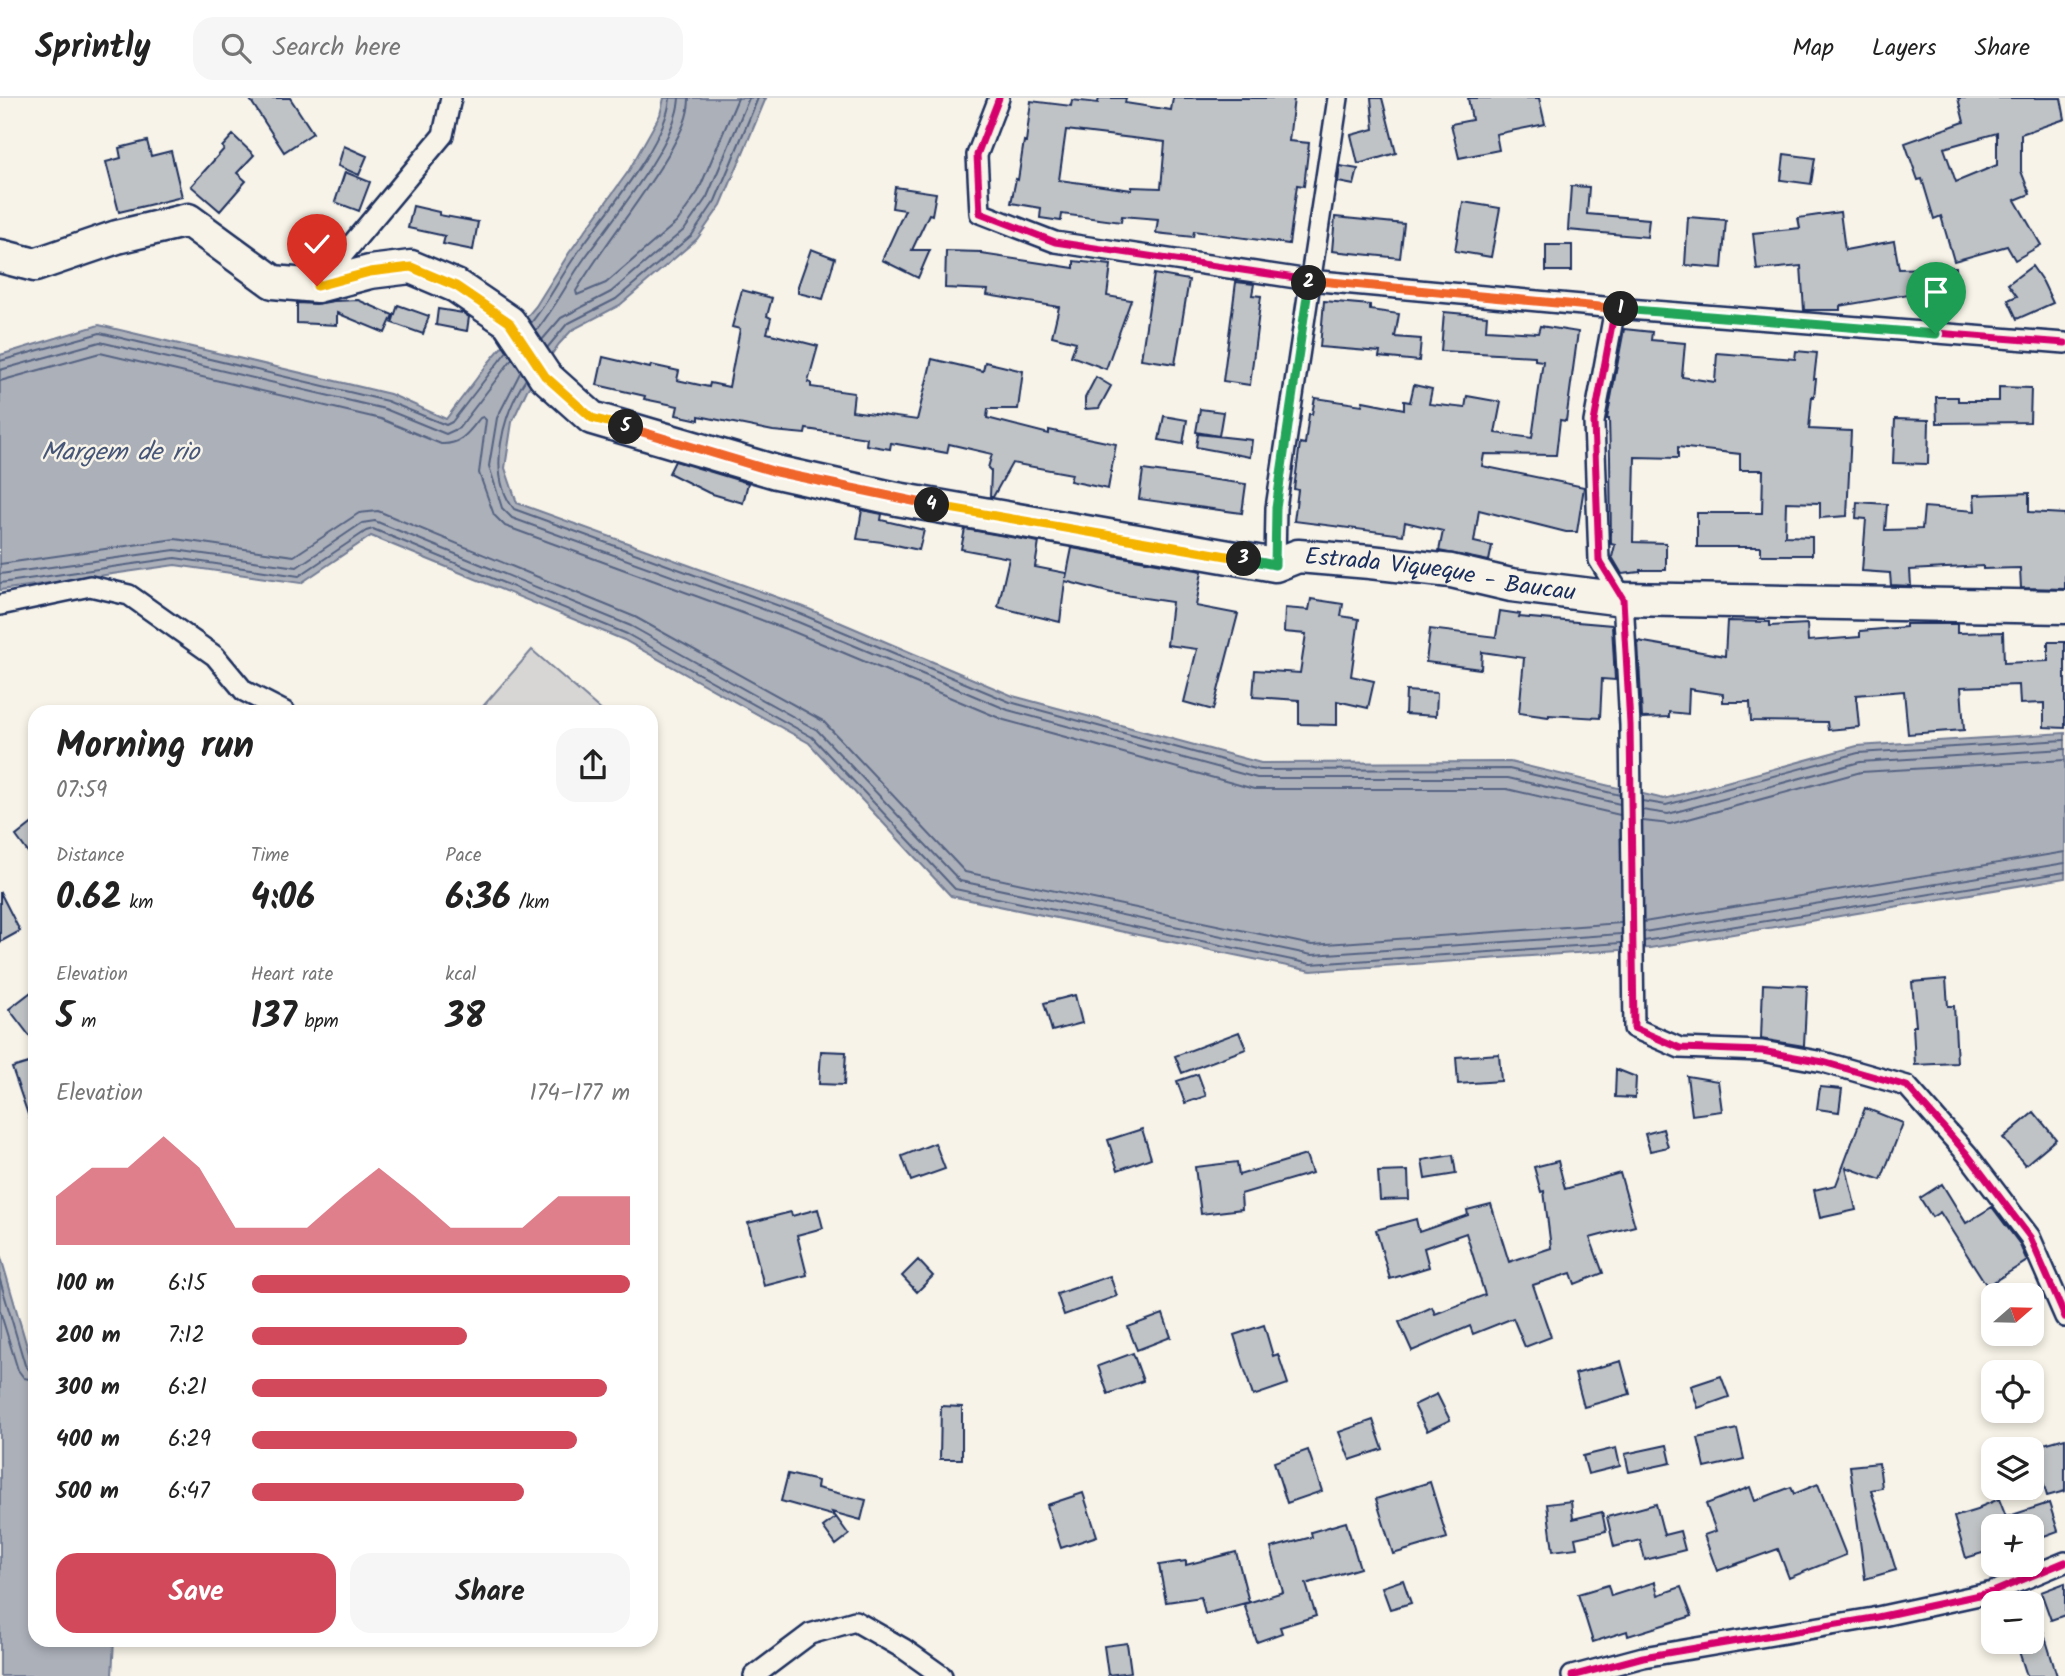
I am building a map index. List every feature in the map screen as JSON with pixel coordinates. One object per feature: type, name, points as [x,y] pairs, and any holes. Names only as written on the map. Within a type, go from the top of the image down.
[{"type":"main road","name":"Estrada Viqueque - Baucau","points":[[0,256],[35,265],[117,237],[188,220],[273,282],[317,286],[370,272],[411,267],[456,286],[509,322],[545,376],[592,418],[776,472],[897,499],[1275,565],[1298,556],[1370,562],[1451,570],[1511,585],[1623,599],[2065,607]]},
{"type":"street","points":[[317,286],[443,135],[452,98]]},
{"type":"street","points":[[999,98],[977,155],[980,213],[1055,242],[1309,280],[1615,308],[2065,343]]},
{"type":"street","points":[[1275,565],[1276,508],[1338,98]]},
{"type":"street","points":[[1615,308],[1594,422],[1594,435],[1598,560],[1623,599],[1630,725],[1634,1028],[1680,1048],[1762,1051],[1823,1062],[1906,1086],[1967,1154],[2030,1237],[2065,1317]]},
{"type":"street","points":[[0,605],[90,586],[129,595],[215,656],[244,691],[271,705]]},
{"type":"street","points":[[1572,1676],[1643,1657],[1873,1618],[1993,1592],[2065,1562]]},
{"type":"street","points":[[754,1676],[810,1634],[855,1621],[942,1676]]},
{"type":"shaded area","points":[[532,650],[595,705],[484,705]]},
{"type":"water","name":"Margem de rio","points":[[664,98],[766,98],[721,205],[697,239],[620,305],[572,330],[527,390],[512,422],[505,468],[517,503],[804,607],[1013,696],[1261,763],[1510,762],[1664,799],[1857,746],[2065,733],[2065,878],[1650,948],[1311,971],[951,896],[809,743],[624,640],[371,536],[301,583],[175,565],[0,590],[0,355],[99,325],[390,394],[446,419],[536,306],[569,253],[628,172],[660,115]]},
{"type":"water","points":[[0,1254],[28,1350],[28,1647],[114,1647],[112,1676],[0,1676]]},
{"type":"building","points":[[249,98],[290,98],[313,133],[284,152]]},
{"type":"building","points":[[1099,98],[1126,98],[1125,103],[1171,110],[1173,98],[1294,98],[1289,141],[1309,143],[1304,186],[1297,185],[1289,244],[1194,231],[1193,237],[1156,233],[1158,219],[1122,216],[1121,222],[1062,214],[1061,221],[1040,218],[1041,208],[1011,203],[1016,179],[1018,180],[1024,141],[1026,142],[1031,101],[1071,106],[1072,100],[1098,103]],"holes":[[[1066,130],[1165,142],[1161,188],[1132,187],[1132,190],[1059,180]]]},
{"type":"building","points":[[1371,98],[1382,98],[1396,153],[1358,164],[1351,135],[1374,129]]},
{"type":"building","points":[[1468,98],[1539,98],[1545,124],[1496,134],[1499,150],[1459,158],[1451,124],[1472,120]]},
{"type":"building","points":[[1958,98],[2061,98],[2065,119],[2021,134],[2021,171],[2030,194],[2015,200],[2041,245],[2015,260],[2007,246],[1954,261],[1941,216],[1934,219],[1922,179],[1918,180],[1905,143],[1964,122]],"holes":[[[1997,133],[1997,165],[1956,182],[1944,148]]]},
{"type":"building","points":[[233,135],[254,155],[237,173],[246,181],[220,211],[191,186]]},
{"type":"building","points":[[147,141],[151,156],[171,151],[182,197],[119,212],[106,162],[121,158],[119,148]]},
{"type":"building","points":[[344,146],[367,156],[359,175],[338,166]]},
{"type":"building","points":[[1784,154],[1815,158],[1811,184],[1781,180]]},
{"type":"building","points":[[1340,166],[1358,169],[1354,185],[1338,182]]},
{"type":"building","points":[[345,172],[370,182],[359,211],[335,202]]},
{"type":"building","points":[[1571,186],[1589,187],[1587,214],[1649,219],[1647,237],[1568,230]]},
{"type":"building","points":[[895,187],[936,193],[932,215],[929,214],[912,250],[930,250],[918,278],[882,260],[905,210],[892,208]]},
{"type":"building","points":[[1463,202],[1500,208],[1491,257],[1455,251]]},
{"type":"building","points":[[413,206],[439,212],[439,215],[478,222],[473,250],[443,244],[445,236],[408,228]]},
{"type":"building","points":[[1840,212],[1845,250],[1894,241],[1899,269],[1956,267],[1958,306],[1925,307],[1925,291],[1840,306],[1840,310],[1804,310],[1801,266],[1757,270],[1753,233],[1800,228],[1798,218]]},
{"type":"building","points":[[1335,217],[1404,224],[1400,258],[1332,251]]},
{"type":"building","points":[[1688,217],[1726,220],[1722,268],[1685,265]]},
{"type":"building","points":[[1546,245],[1572,245],[1572,271],[1546,271]]},
{"type":"building","points":[[811,249],[835,258],[823,299],[798,293]]},
{"type":"building","points":[[946,251],[981,252],[1074,268],[1074,261],[1111,265],[1107,296],[1131,300],[1106,369],[1071,356],[1076,342],[1052,336],[1059,307],[987,295],[988,290],[945,288]]},
{"type":"building","points":[[2032,266],[2053,303],[2017,319],[2008,300],[2017,296],[2008,284]]},
{"type":"building","points":[[1154,274],[1189,280],[1175,364],[1141,359]]},
{"type":"building","points":[[1236,282],[1254,284],[1252,295],[1261,296],[1250,385],[1223,381]]},
{"type":"building","points":[[742,290],[772,298],[767,316],[771,318],[767,333],[818,346],[808,382],[811,387],[854,393],[852,411],[917,420],[932,359],[983,371],[985,362],[1023,371],[1018,409],[988,409],[987,418],[1049,434],[1049,430],[1116,444],[1108,489],[1070,481],[1072,474],[1012,463],[993,497],[990,497],[991,471],[988,468],[992,454],[949,444],[947,453],[891,443],[890,449],[866,445],[867,438],[806,429],[805,434],[773,431],[699,416],[699,420],[676,415],[678,406],[597,385],[603,357],[650,368],[651,365],[679,371],[677,380],[709,387],[710,383],[729,387],[740,329],[732,327]]},
{"type":"building","points":[[358,300],[393,315],[385,333],[337,313],[337,325],[297,323],[297,303]]},
{"type":"building","points":[[1324,301],[1370,305],[1370,310],[1399,314],[1395,337],[1421,339],[1419,361],[1379,357],[1380,352],[1320,347]]},
{"type":"building","points":[[398,305],[429,316],[423,334],[392,323]]},
{"type":"building","points":[[438,309],[463,313],[469,317],[467,331],[436,325]]},
{"type":"building","points":[[1444,312],[1487,316],[1486,330],[1538,333],[1540,326],[1578,332],[1566,421],[1560,420],[1556,455],[1484,454],[1482,466],[1584,487],[1577,532],[1566,532],[1479,510],[1474,542],[1492,546],[1489,561],[1439,551],[1443,531],[1405,522],[1403,535],[1294,521],[1298,490],[1294,489],[1300,443],[1305,444],[1309,414],[1312,414],[1315,398],[1362,405],[1363,401],[1404,409],[1404,401],[1410,402],[1414,385],[1432,389],[1429,404],[1465,408],[1467,396],[1501,402],[1495,433],[1532,438],[1543,361],[1535,360],[1535,356],[1441,351]]},
{"type":"building","points":[[1624,329],[1652,332],[1651,340],[1685,343],[1682,377],[1715,382],[1717,353],[1795,359],[1796,351],[1817,353],[1809,429],[1851,431],[1847,516],[1820,518],[1820,503],[1786,502],[1785,536],[1812,537],[1812,555],[1761,555],[1761,547],[1697,547],[1697,513],[1762,513],[1763,470],[1740,470],[1740,454],[1678,447],[1678,458],[1635,457],[1633,542],[1666,543],[1666,570],[1640,570],[1622,574],[1612,557],[1615,545],[1611,544],[1607,419]]},
{"type":"building","points":[[1096,377],[1111,386],[1099,408],[1085,409],[1085,398]]},
{"type":"building","points":[[1999,387],[2031,388],[2030,422],[1937,423],[1936,397],[1958,397],[1958,401],[1999,401]]},
{"type":"building","points":[[1200,409],[1223,412],[1219,436],[1196,432]]},
{"type":"building","points":[[1164,416],[1187,420],[1183,444],[1159,440]]},
{"type":"building","points":[[1895,419],[1929,420],[1928,464],[1893,463]]},
{"type":"building","points":[[1198,434],[1252,440],[1250,457],[1196,447]]},
{"type":"building","points":[[675,461],[748,483],[743,503],[709,493],[669,473]]},
{"type":"building","points":[[1143,470],[1246,484],[1242,513],[1139,499]]},
{"type":"building","points":[[2029,493],[2029,512],[2065,514],[2065,589],[2021,588],[2020,568],[1983,569],[1983,566],[1910,570],[1911,586],[1891,585],[1890,573],[1862,571],[1866,519],[1856,518],[1857,502],[1887,504],[1885,530],[1922,529],[1924,507],[1975,511],[1974,495]]},
{"type":"building","points":[[862,510],[882,514],[881,520],[924,530],[919,550],[857,539]]},
{"type":"building","points":[[965,529],[1039,542],[1035,567],[1066,573],[1066,578],[1072,548],[1202,571],[1196,606],[1238,614],[1213,710],[1184,702],[1197,649],[1167,645],[1172,602],[1111,593],[1065,581],[1060,622],[998,607],[1009,558],[961,549]]},
{"type":"building","points":[[1311,599],[1343,604],[1341,616],[1359,619],[1351,676],[1374,681],[1368,708],[1337,701],[1337,725],[1299,724],[1299,700],[1253,697],[1255,670],[1300,673],[1306,634],[1284,632],[1285,608],[1309,610]]},
{"type":"building","points":[[1500,611],[1520,614],[1519,617],[1612,625],[1615,680],[1602,679],[1600,718],[1549,717],[1519,713],[1524,658],[1482,652],[1481,669],[1426,662],[1430,629],[1496,637]]},
{"type":"building","points":[[1727,621],[1770,622],[1770,626],[1807,624],[1808,641],[1860,637],[1860,631],[1906,627],[1906,624],[1957,624],[1957,633],[2003,632],[2004,663],[2048,661],[2048,642],[2065,642],[2065,728],[2044,727],[2044,703],[2020,704],[2019,685],[1961,687],[1964,730],[1908,734],[1904,691],[1856,695],[1859,727],[1828,730],[1827,722],[1751,721],[1750,702],[1723,702],[1723,694],[1689,689],[1688,714],[1669,712],[1669,717],[1642,718],[1638,641],[1725,656]]},
{"type":"building","points":[[1406,691],[1437,693],[1436,716],[1405,714]]},
{"type":"building","points":[[28,827],[28,852],[16,836]]},
{"type":"building","points":[[0,892],[20,931],[0,942]]},
{"type":"building","points":[[1946,979],[1948,1006],[1954,1006],[1957,1063],[1915,1065],[1913,1026],[1916,1026],[1912,982]]},
{"type":"building","points":[[1763,984],[1807,986],[1804,1046],[1761,1039]]},
{"type":"building","points":[[28,994],[28,1034],[9,1009]]},
{"type":"building","points":[[1075,995],[1082,1023],[1052,1031],[1044,1003]]},
{"type":"building","points":[[1239,1032],[1246,1049],[1182,1073],[1175,1056]]},
{"type":"building","points":[[821,1051],[846,1052],[844,1085],[819,1084]]},
{"type":"building","points":[[1499,1054],[1501,1081],[1458,1084],[1456,1057]]},
{"type":"building","points":[[28,1063],[28,1114],[12,1068]]},
{"type":"building","points":[[1616,1069],[1636,1077],[1635,1098],[1615,1097]]},
{"type":"building","points":[[1198,1074],[1206,1096],[1185,1103],[1177,1081]]},
{"type":"building","points":[[1687,1076],[1718,1081],[1722,1111],[1692,1115]]},
{"type":"building","points":[[1820,1087],[1842,1089],[1839,1112],[1817,1109]]},
{"type":"building","points":[[1865,1108],[1903,1123],[1881,1180],[1846,1167],[1856,1210],[1820,1218],[1814,1190],[1836,1185]]},
{"type":"building","points":[[2034,1112],[2056,1139],[2025,1165],[2003,1138]]},
{"type":"building","points":[[1142,1129],[1151,1158],[1118,1170],[1108,1140]]},
{"type":"building","points":[[1663,1129],[1668,1147],[1650,1151],[1645,1134]]},
{"type":"building","points":[[935,1143],[945,1169],[911,1181],[902,1156]]},
{"type":"building","points":[[1306,1155],[1312,1173],[1241,1194],[1242,1209],[1201,1214],[1195,1167],[1237,1162],[1239,1175]]},
{"type":"building","points":[[1453,1155],[1456,1174],[1425,1179],[1422,1160]]},
{"type":"building","points":[[1558,1161],[1565,1189],[1620,1173],[1635,1226],[1590,1238],[1603,1273],[1575,1284],[1571,1273],[1533,1285],[1551,1337],[1525,1347],[1513,1318],[1473,1334],[1470,1326],[1412,1351],[1399,1322],[1432,1307],[1435,1314],[1485,1295],[1466,1233],[1424,1248],[1429,1267],[1390,1279],[1376,1230],[1416,1219],[1419,1232],[1468,1215],[1467,1210],[1491,1204],[1509,1262],[1551,1248],[1544,1191],[1541,1192],[1534,1167]]},
{"type":"building","points":[[1408,1171],[1409,1199],[1380,1200],[1378,1172]]},
{"type":"building","points":[[1942,1184],[1966,1223],[1992,1207],[2019,1243],[2027,1261],[1992,1283],[1985,1283],[1940,1212],[1932,1217],[1920,1198]]},
{"type":"building","points":[[818,1209],[823,1228],[797,1235],[807,1275],[764,1286],[748,1223],[791,1212],[792,1216]]},
{"type":"building","points":[[918,1260],[933,1276],[917,1292],[902,1276]]},
{"type":"building","points":[[1110,1276],[1117,1296],[1064,1315],[1057,1294]]},
{"type":"building","points":[[1163,1314],[1171,1337],[1137,1350],[1128,1327]]},
{"type":"building","points":[[1264,1325],[1273,1356],[1278,1354],[1288,1384],[1253,1396],[1234,1335]]},
{"type":"building","points":[[1133,1353],[1143,1381],[1108,1394],[1098,1366]]},
{"type":"building","points":[[1621,1361],[1630,1394],[1584,1407],[1575,1374]]},
{"type":"building","points":[[1721,1376],[1729,1397],[1698,1408],[1691,1386]]},
{"type":"building","points":[[1437,1394],[1450,1420],[1427,1431],[1414,1405]]},
{"type":"building","points":[[941,1406],[962,1407],[962,1459],[940,1459]]},
{"type":"building","points":[[1373,1420],[1383,1449],[1350,1460],[1339,1432]]},
{"type":"building","points":[[1737,1429],[1744,1459],[1705,1468],[1698,1438]]},
{"type":"building","points":[[2065,1438],[2065,1491],[2047,1496],[2044,1486],[2044,1444]]},
{"type":"building","points":[[1667,1445],[1671,1463],[1629,1472],[1625,1454]]},
{"type":"building","points":[[1616,1448],[1620,1466],[1588,1474],[1583,1456]]},
{"type":"building","points":[[1308,1450],[1322,1491],[1287,1503],[1274,1462]]},
{"type":"building","points":[[1879,1463],[1882,1488],[1871,1490],[1896,1570],[1865,1579],[1850,1466]]},
{"type":"building","points":[[788,1474],[818,1481],[817,1488],[866,1500],[861,1520],[832,1512],[834,1516],[781,1501]]},
{"type":"building","points":[[1430,1482],[1447,1538],[1393,1554],[1376,1499]]},
{"type":"building","points":[[1818,1484],[1846,1555],[1789,1578],[1778,1549],[1717,1571],[1704,1535],[1716,1531],[1706,1504],[1750,1487],[1755,1501],[1791,1487],[1794,1494]]},
{"type":"building","points":[[1083,1493],[1097,1536],[1061,1548],[1047,1505]]},
{"type":"building","points":[[1999,1500],[2005,1514],[1981,1514],[1981,1553],[1966,1558],[1954,1517]]},
{"type":"building","points":[[1571,1501],[1573,1519],[1602,1512],[1606,1531],[1575,1538],[1577,1548],[1553,1551],[1547,1504]]},
{"type":"building","points":[[2049,1503],[2058,1531],[2044,1536],[2044,1514],[2015,1514]]},
{"type":"building","points":[[1656,1504],[1664,1535],[1680,1531],[1685,1550],[1645,1560],[1640,1540],[1614,1547],[1607,1517]]},
{"type":"building","points":[[836,1517],[849,1535],[836,1545],[823,1527]]},
{"type":"building","points":[[1346,1522],[1360,1568],[1306,1584],[1316,1616],[1280,1627],[1282,1633],[1257,1642],[1244,1604],[1283,1592],[1271,1548],[1312,1537],[1311,1532]]},
{"type":"building","points":[[1236,1552],[1249,1602],[1205,1614],[1201,1597],[1166,1602],[1159,1565],[1186,1561],[1186,1565]]},
{"type":"building","points":[[1403,1580],[1411,1603],[1390,1609],[1382,1587]]},
{"type":"building","points":[[1655,1582],[1658,1595],[1681,1587],[1692,1616],[1628,1636],[1627,1631],[1593,1642],[1578,1594],[1608,1585],[1611,1596]]},
{"type":"building","points":[[2065,1583],[2065,1615],[2051,1620],[2044,1591]]},
{"type":"building","points":[[2044,1634],[2057,1676],[2027,1676],[2020,1654],[2044,1654]]},
{"type":"building","points":[[1127,1643],[1131,1672],[1108,1675],[1104,1646]]},
{"type":"cycle path","points":[[999,98],[977,155],[980,213],[1055,242],[1309,280],[1615,308],[2065,343]]},
{"type":"cycle path","points":[[1615,308],[1594,422],[1599,560],[1623,599],[1630,725],[1634,1028],[1680,1048],[1762,1051],[1823,1062],[1907,1086],[1967,1154],[2030,1237],[2065,1317]]},
{"type":"cycle path","points":[[1572,1676],[1643,1657],[1873,1618],[1993,1592],[2065,1562]]},
{"type":"route","points":[[317,286],[370,272],[411,267],[456,286],[509,322],[545,376],[592,418],[776,472],[897,499],[1275,565],[1276,508],[1309,280],[1936,334]]}]
